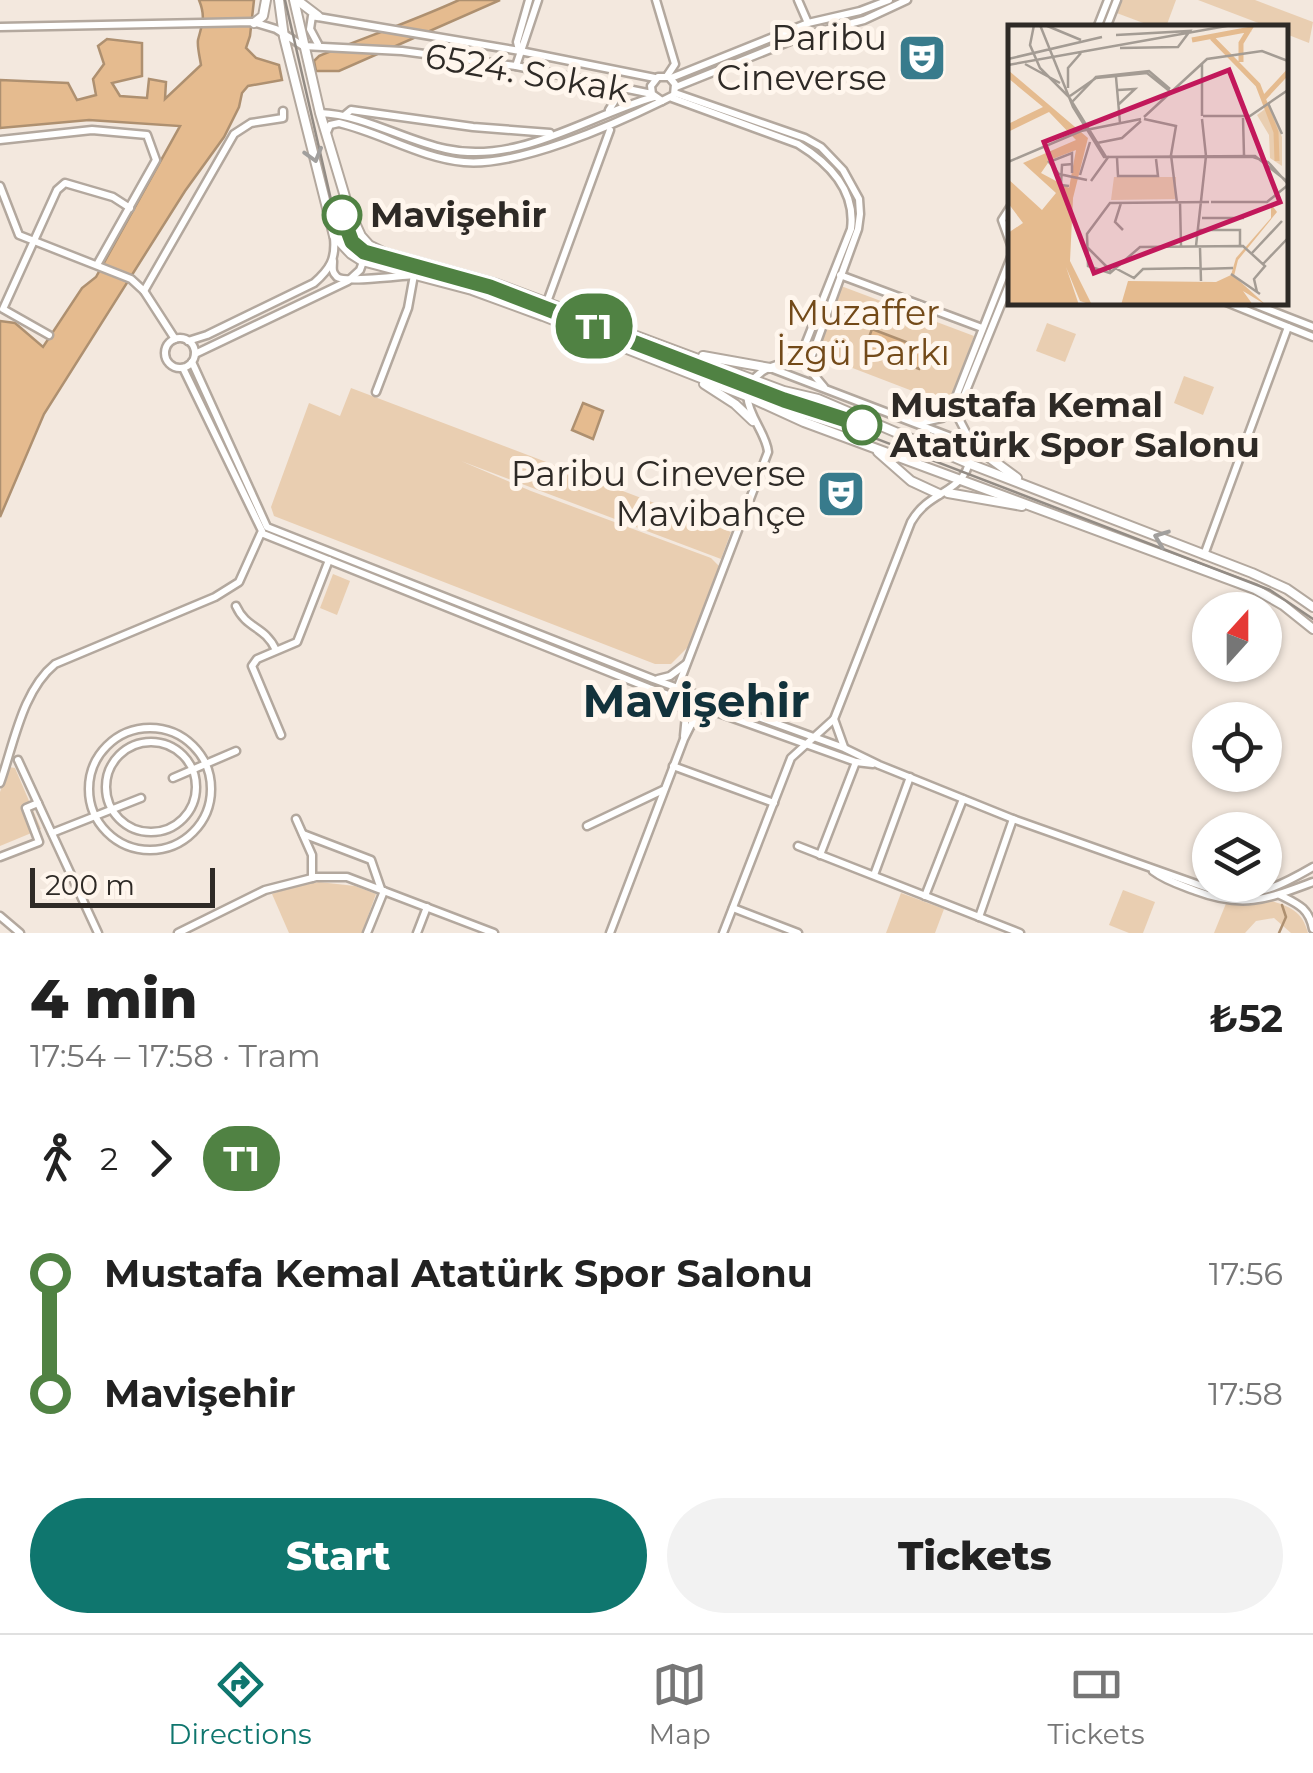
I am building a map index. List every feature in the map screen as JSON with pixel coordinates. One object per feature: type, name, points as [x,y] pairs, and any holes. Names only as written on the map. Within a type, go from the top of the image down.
[{"type":"main road","points":[[255,23],[263,16],[266,0]]},
{"type":"main road","points":[[279,0],[284,36],[334,236],[362,262],[472,290],[804,422],[1255,590],[1313,629]]},
{"type":"main road","points":[[296,0],[318,16]]},
{"type":"main road","points":[[296,0],[320,114],[356,227],[369,245],[384,253],[497,284],[754,380],[860,415],[970,464],[1288,588],[1313,607]]},
{"type":"main road","points":[[665,346],[770,368]]},
{"type":"main road","points":[[678,369],[716,390],[753,421]]},
{"type":"main road","points":[[972,445],[1010,474],[1066,502]]},
{"type":"main road","points":[[875,447],[910,482],[944,493],[1000,500],[1060,515]]},
{"type":"street","points":[[520,51],[516,42],[529,0]]},
{"type":"street","points":[[516,66],[538,0]]},
{"type":"street","points":[[656,0],[675,64],[669,77],[674,93]]},
{"type":"street","points":[[798,0],[808,23]]},
{"type":"street","points":[[656,97],[651,86],[655,78],[669,77],[808,23],[889,0]]},
{"type":"street","points":[[320,114],[345,116],[446,149],[506,151],[601,115],[674,93],[803,36],[864,20],[904,0]]},
{"type":"street","points":[[1098,25],[1108,0]]},
{"type":"street","points":[[1107,25],[1117,0]]},
{"type":"street","points":[[318,16],[309,21],[312,38],[318,45]]},
{"type":"street","name":"6524. Sokak","points":[[318,16],[655,78]]},
{"type":"street","points":[[0,27],[255,23],[303,46]]},
{"type":"street","name":"6524. Sokak","points":[[303,46],[402,51],[516,66],[656,97]]},
{"type":"street","points":[[601,115],[614,102],[606,85]]},
{"type":"street","name":"6524. Sokak","points":[[674,93],[821,147],[843,170],[859,199],[858,229],[811,358],[814,375],[824,387]]},
{"type":"street","name":"6524. Sokak","points":[[674,93],[815,154],[840,181],[850,200],[851,229],[804,348],[796,359],[770,368],[754,380]]},
{"type":"street","points":[[326,133],[330,125],[339,124],[441,157],[490,162],[562,142],[656,97]]},
{"type":"street","points":[[345,116],[350,110],[473,127],[556,133]]},
{"type":"street","points":[[144,291],[234,134],[251,123],[283,118],[283,111]]},
{"type":"street","points":[[0,140],[92,130],[147,136],[156,160],[99,265]]},
{"type":"street","points":[[547,302],[610,130]]},
{"type":"street","points":[[49,335],[3,309],[57,190],[65,183],[114,197],[130,208]]},
{"type":"street","points":[[0,186],[16,230],[131,278],[176,339]]},
{"type":"street","points":[[1008,210],[1002,220],[1008,239]]},
{"type":"street","points":[[334,236],[332,270],[337,277],[348,281],[414,275],[408,308],[376,392]]},
{"type":"street","points":[[183,368],[194,358],[348,281],[356,274],[369,245]]},
{"type":"street","points":[[183,368],[167,360],[168,345],[176,339],[208,335],[314,283],[328,272],[333,261]]},
{"type":"street","points":[[920,423],[950,412],[1008,262]]},
{"type":"street","points":[[840,275],[982,328]]},
{"type":"street","points":[[724,933],[792,758],[834,719],[911,522],[927,500],[963,480],[972,445],[959,420],[958,408],[1008,285]]},
{"type":"street","points":[[1233,305],[1313,337]]},
{"type":"street","points":[[1257,305],[1313,326]]},
{"type":"street","points":[[1204,555],[1288,327]]},
{"type":"street","points":[[188,340],[265,529],[678,688],[722,712],[856,762],[879,765]]},
{"type":"street","points":[[183,368],[265,529],[330,560],[674,696],[699,698],[844,748],[963,799],[1152,870],[1241,896],[1282,884],[1313,866]]},
{"type":"street","points":[[770,368],[972,445]]},
{"type":"street","points":[[674,696],[766,461],[766,439],[748,410],[754,380]]},
{"type":"street","points":[[0,783],[28,702],[45,672],[215,597],[239,582],[265,529]]},
{"type":"street","points":[[281,735],[252,666],[256,658],[297,642],[330,560]]},
{"type":"street","points":[[236,606],[242,618],[266,631],[276,650]]},
{"type":"street","points":[[653,679],[670,676],[687,664]]},
{"type":"street","points":[[674,696],[686,715],[684,739]]},
{"type":"street","points":[[610,933],[699,698]]},
{"type":"street","points":[[690,728],[707,714],[722,712]]},
{"type":"street","points":[[834,719],[844,748]]},
{"type":"street","points":[[143,728],[162,729],[196,748],[206,764],[212,785],[209,806],[200,825],[185,840],[166,848],[145,850],[125,845],[107,833],[95,816],[89,797],[96,760],[108,744],[124,734],[143,728]]},
{"type":"street","points":[[144,742],[159,743],[184,757],[192,769],[195,799],[178,824],[165,830],[135,830],[112,811],[106,782],[110,768],[130,747],[144,742]]},
{"type":"street","points":[[173,778],[236,751]]},
{"type":"street","points":[[18,760],[98,933]]},
{"type":"street","points":[[820,855],[856,762]]},
{"type":"street","points":[[674,766],[774,802]]},
{"type":"street","points":[[874,875],[910,778]]},
{"type":"street","points":[[587,826],[665,789]]},
{"type":"street","points":[[52,834],[141,798]]},
{"type":"street","points":[[925,896],[963,799]]},
{"type":"street","points":[[0,857],[39,842],[26,808],[38,803]]},
{"type":"street","points":[[979,917],[1014,818]]},
{"type":"street","points":[[296,819],[312,855],[312,878]]},
{"type":"street","points":[[303,834],[372,860],[382,891],[367,933]]},
{"type":"street","points":[[798,846],[1020,933]]},
{"type":"street","points":[[1152,870],[1170,882],[1192,889]]},
{"type":"street","points":[[178,933],[265,890],[312,878],[347,877],[494,933]]},
{"type":"street","points":[[1282,893],[1313,882]]},
{"type":"street","points":[[1282,896],[1304,907],[1313,929]]},
{"type":"street","points":[[418,933],[426,908]]},
{"type":"street","points":[[733,908],[794,932]]},
{"type":"street","points":[[0,916],[20,933]]},
{"type":"green space","points":[[1119,0],[1176,0],[1167,25],[1149,25],[1114,12]]},
{"type":"green space","points":[[1198,0],[1255,0],[1313,22],[1309,43],[1288,35],[1288,25],[1264,25]]},
{"type":"green space","name":"Muzaffer İzgü Parkı","points":[[841,286],[974,336],[949,405],[816,354]]},
{"type":"green space","points":[[1047,323],[1076,334],[1065,362],[1036,351]]},
{"type":"green space","points":[[1184,376],[1214,387],[1203,415],[1174,403]]},
{"type":"green space","points":[[351,388],[731,532],[721,559],[461,461],[711,558],[720,567],[690,645],[671,664],[655,664],[274,516],[271,507],[309,403],[340,416]]},
{"type":"green space","points":[[333,574],[350,581],[337,615],[320,608]]},
{"type":"green space","points":[[9,767],[15,768],[41,829],[0,846],[0,792]]},
{"type":"green space","points":[[319,882],[355,886],[376,894],[362,933],[289,933],[272,894]]},
{"type":"green space","points":[[1123,890],[1155,902],[1143,933],[1129,933],[1109,925]]},
{"type":"green space","points":[[901,893],[944,909],[935,933],[886,933]]},
{"type":"green space","points":[[1227,902],[1273,902],[1298,914],[1308,933],[1291,933],[1274,918],[1256,921],[1245,933],[1214,933]]},
{"type":"shaded area","points":[[199,0],[254,0],[246,48],[256,58],[279,65],[282,80],[248,86],[242,93],[224,137],[185,191],[44,414],[0,517],[0,321],[15,323],[43,347],[82,288],[96,277],[180,126],[89,120],[0,128],[0,80],[68,83],[77,100],[96,95],[93,79],[104,64],[98,46],[107,39],[142,43],[142,76],[112,83],[120,96],[147,98],[149,79],[166,82],[165,99],[201,65],[198,43],[203,16]]},
{"type":"shaded area","points":[[459,0],[500,0],[339,71],[316,71],[314,61],[319,56]]},
{"type":"shaded area","points":[[872,329],[927,350],[919,369],[865,348]]},
{"type":"shaded area","points":[[583,403],[603,411],[593,439],[572,430]]},
{"type":"waterway","points":[[1279,933],[1286,917],[1282,905]]},
{"type":"tram line","points":[[285,0],[335,217],[341,237],[355,253],[487,289],[1270,590],[1313,619]]},
{"type":"tram line","name":"T1","points":[[342,215],[352,242],[364,252],[490,287],[784,400],[862,425]]},
{"type":"place","name":"Paribu Cineverse","points":[[922,58]]},
{"type":"place","name":"Mavişehir","points":[[342,215]]},
{"type":"place","name":"Mustafa Kemal Atatürk Spor Salonu","points":[[862,425]]},
{"type":"place","name":"Paribu Cineverse Mavibahçe","points":[[841,494]]},
{"type":"district","name":"Mavişehir","points":[[696,701]]}]
